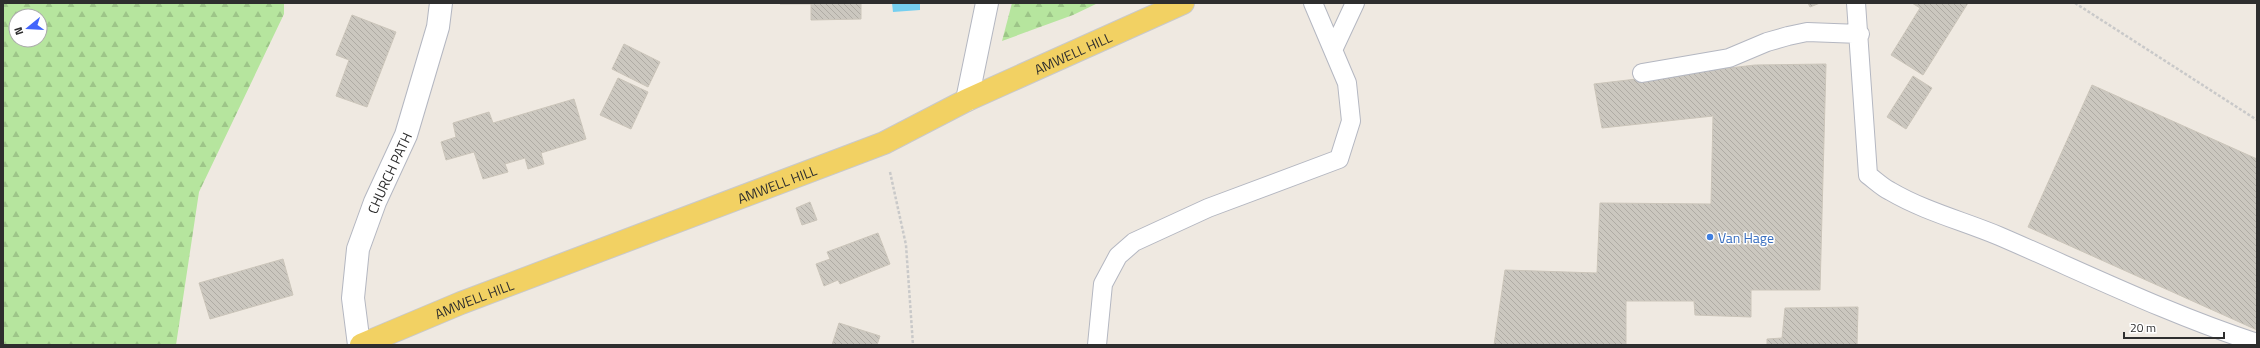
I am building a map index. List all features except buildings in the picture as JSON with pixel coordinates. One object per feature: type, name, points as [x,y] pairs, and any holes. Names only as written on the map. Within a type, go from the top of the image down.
[{"type":"main road","name":"AMWELL HILL","points":[[360,345],[461,303],[884,143],[967,100],[1183,3]]},
{"type":"street","name":"CHURCH PATH","points":[[360,345],[353,298],[358,249],[375,202],[406,135],[438,28],[441,3]]},
{"type":"street","points":[[967,100],[987,3]]},
{"type":"lane","points":[[1097,345],[1102,284],[1118,256],[1134,242],[1208,208],[1339,159],[1351,121],[1347,83],[1312,3]]},
{"type":"lane","points":[[1333,50],[1355,3]]},
{"type":"lane","points":[[1856,3],[1860,34],[1868,175],[1889,191],[1918,204],[1998,235],[2140,298],[2223,332],[2257,344]]},
{"type":"lane","points":[[1642,73],[1729,58],[1767,42],[1807,32],[1860,34]]},
{"type":"path","points":[[2075,3],[2257,120]]},
{"type":"path","points":[[884,143],[906,245],[913,345]]},
{"type":"green space","points":[[3,3],[284,3],[284,14],[199,192],[176,345],[3,345]]},
{"type":"green space","points":[[1012,3],[1098,3],[1073,15],[1002,41]]},
{"type":"water","points":[[892,3],[920,3],[920,10],[893,12]]},
{"type":"place","name":"Van Hage","points":[[1710,237]]}]
